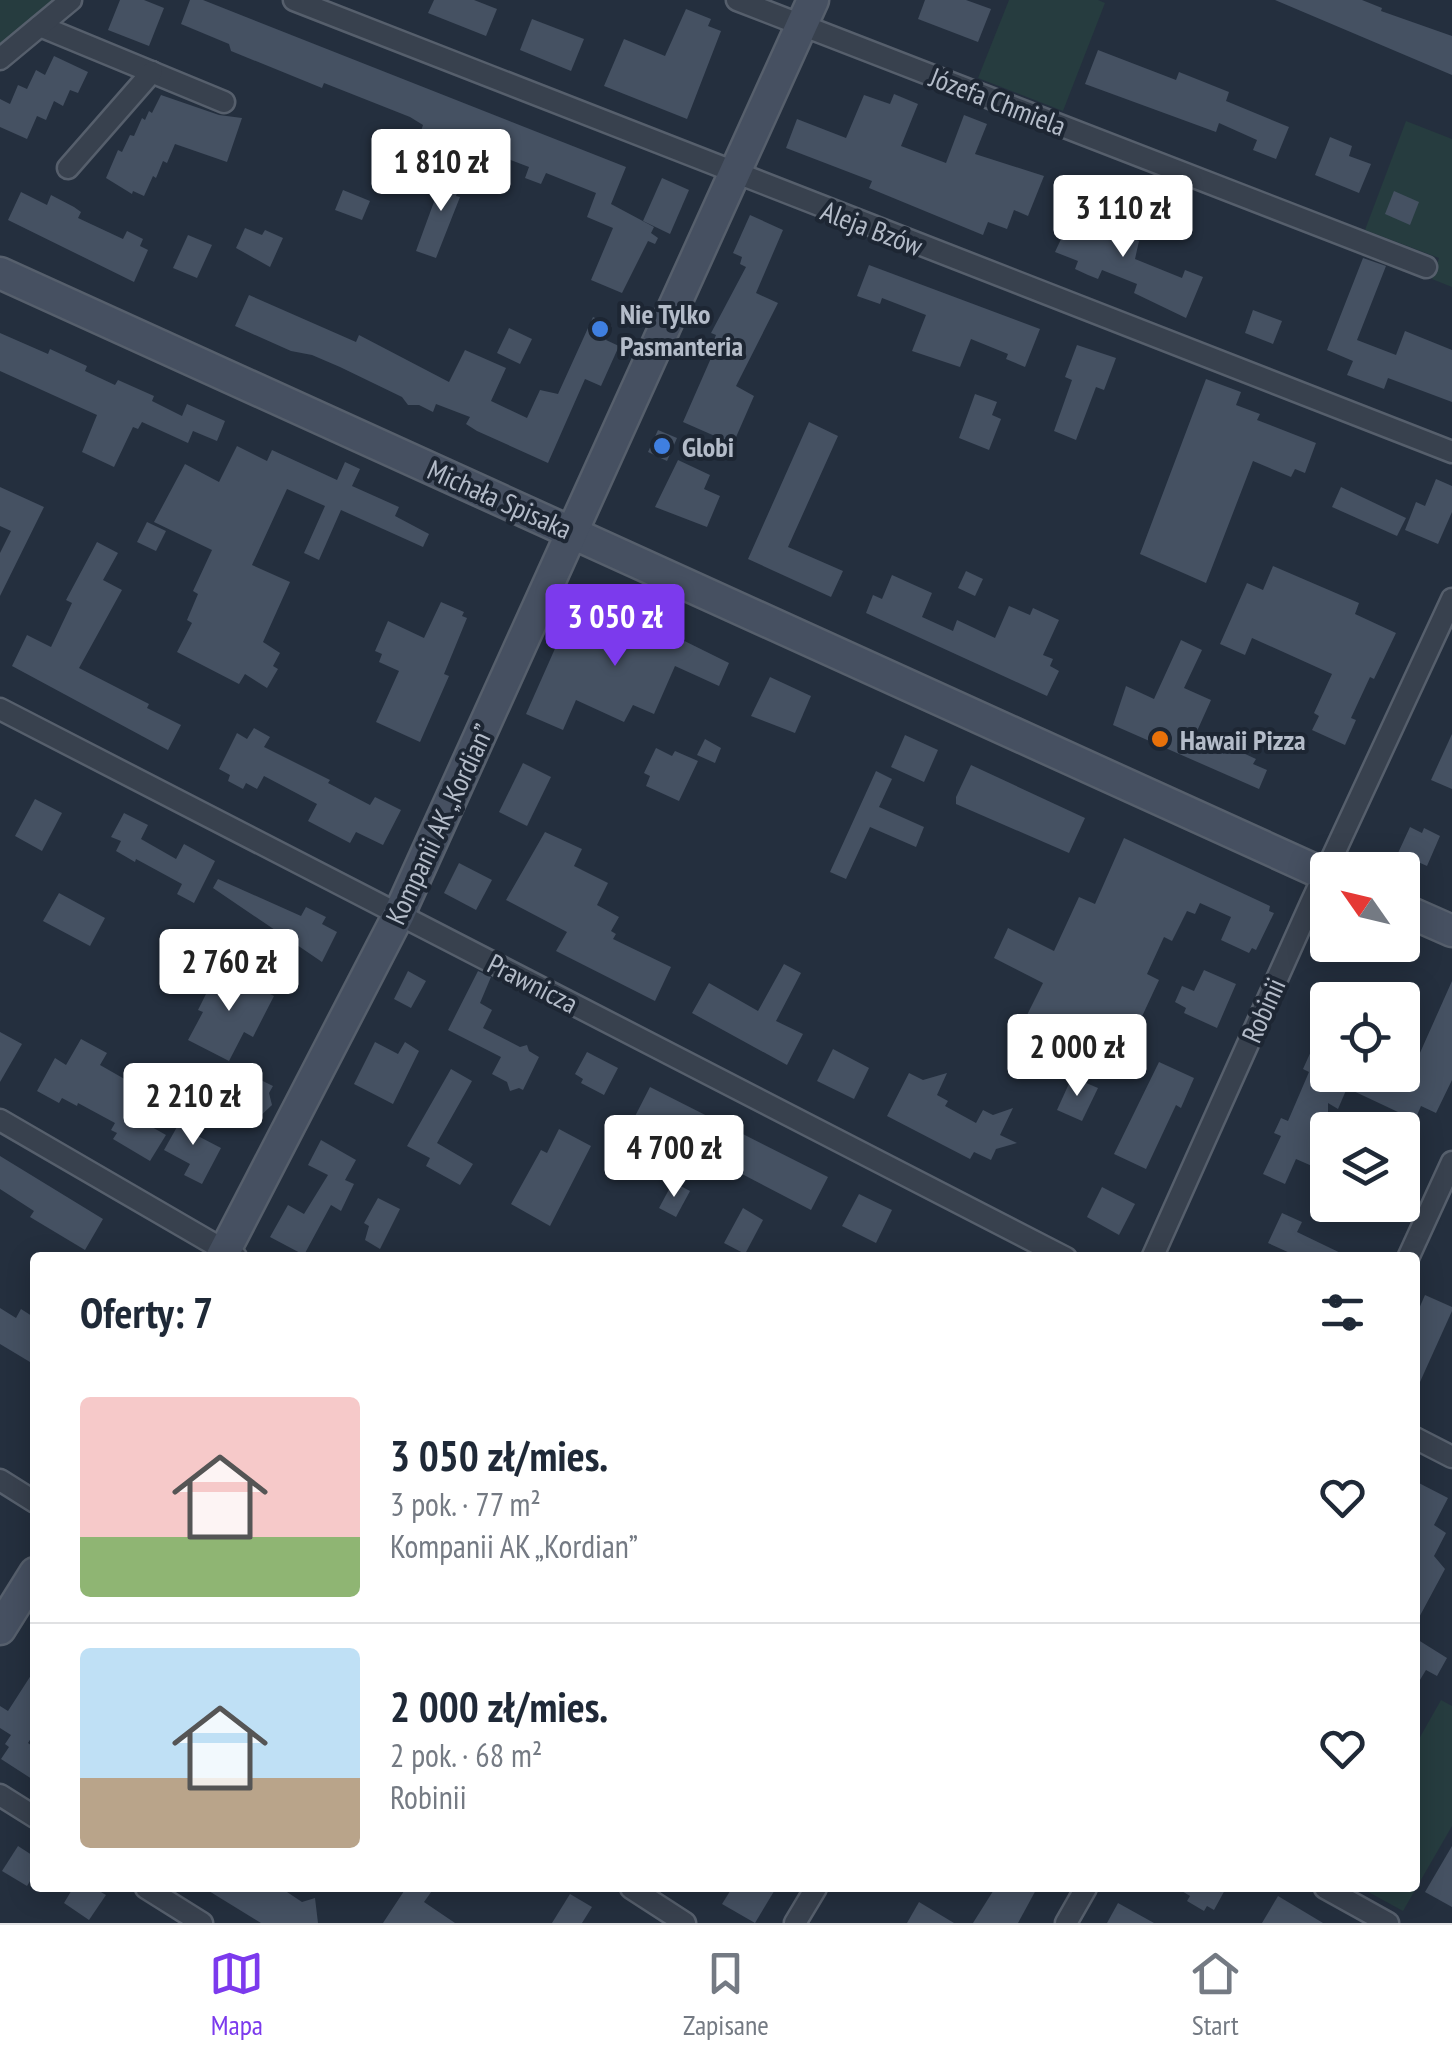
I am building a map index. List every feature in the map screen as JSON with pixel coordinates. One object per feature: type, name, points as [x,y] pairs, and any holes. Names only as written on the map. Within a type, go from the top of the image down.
[{"type":"street","points":[[0,59],[71,0]]},
{"type":"street","name":"Aleja Bzów","points":[[294,0],[1452,452]]},
{"type":"street","name":"Józefa Chmiela","points":[[738,0],[808,12],[1426,267]]},
{"type":"street","name":"Kompanii AK „Kordian”","points":[[230,1252],[399,914],[808,12]]},
{"type":"street","points":[[40,26],[224,102]]},
{"type":"street","points":[[68,168],[152,72]]},
{"type":"street","name":"Michała Spisaka","points":[[0,273],[1310,868]]},
{"type":"street","name":"Robinii","points":[[1337,852],[1452,600]]},
{"type":"street","name":"Prawnicza","points":[[0,709],[1054,1252]]},
{"type":"street","name":"Robinii","points":[[1155,1252],[1310,910]]},
{"type":"street","points":[[1420,917],[1452,931]]},
{"type":"street","points":[[0,1120],[223,1252]]},
{"type":"street","points":[[1411,1252],[1452,1162]]},
{"type":"street","points":[[1420,1441],[1452,1457]]},
{"type":"street","points":[[0,1480],[30,1499]]},
{"type":"street","points":[[0,1628],[30,1581]]},
{"type":"street","points":[[0,1795],[30,1815]]},
{"type":"street","points":[[152,1892],[202,1923]]},
{"type":"street","points":[[636,1892],[685,1923]]},
{"type":"street","points":[[795,1923],[814,1892]]},
{"type":"street","points":[[1066,1923],[1084,1892]]},
{"type":"street","points":[[1333,1892],[1388,1923]]},
{"type":"green space","points":[[0,0],[59,0],[0,48]]},
{"type":"green space","points":[[1009,0],[1105,3],[1063,111],[978,78]]},
{"type":"green space","points":[[1406,121],[1452,139],[1452,287],[1432,279],[1439,258],[1365,230]]},
{"type":"green space","points":[[1441,1700],[1452,1706],[1452,1826],[1420,1882],[1420,1737]]},
{"type":"green space","points":[[1368,1892],[1414,1892],[1403,1911]]},
{"type":"building","points":[[120,0],[144,0],[164,8],[149,46],[108,30]]},
{"type":"building","points":[[190,0],[203,0],[626,167],[611,204],[654,227],[651,233],[658,238],[655,244],[648,241],[622,293],[591,280],[613,228],[587,217],[596,193],[546,173],[541,184],[525,178],[529,167],[503,157],[506,152],[473,138],[469,149],[421,131],[423,125],[410,117],[324,83],[322,88],[231,51],[229,44],[181,24]]},
{"type":"building","points":[[434,0],[474,0],[497,9],[486,36],[428,13]]},
{"type":"building","points":[[925,0],[966,0],[991,9],[978,42],[918,19]]},
{"type":"building","points":[[1275,0],[1362,0],[1382,8],[1381,11],[1452,36],[1452,75]]},
{"type":"building","points":[[686,9],[711,19],[708,26],[721,31],[687,119],[604,86],[624,39],[665,56]]},
{"type":"building","points":[[532,19],[584,39],[571,71],[520,50]]},
{"type":"building","points":[[1098,50],[1176,80],[1179,72],[1229,92],[1226,101],[1289,127],[1276,159],[1253,150],[1257,140],[1219,123],[1216,132],[1085,84]]},
{"type":"building","points":[[54,56],[88,72],[78,93],[70,90],[63,106],[54,101],[46,120],[37,116],[27,139],[0,127],[0,99],[10,104],[18,85],[27,89],[36,70],[45,75]]},
{"type":"building","points":[[894,94],[918,104],[901,146],[946,163],[964,115],[987,124],[975,154],[1044,176],[1028,216],[1014,210],[1007,229],[988,222],[983,235],[869,188],[872,181],[786,148],[797,119],[846,138],[864,95],[890,104]]},
{"type":"building","points":[[161,95],[219,115],[242,118],[227,162],[175,144],[144,196],[133,191],[132,194],[106,178],[118,150],[122,152]]},
{"type":"building","points":[[1330,137],[1352,146],[1349,156],[1371,164],[1359,193],[1315,175]]},
{"type":"building","points":[[446,169],[464,175],[456,196],[460,197],[436,258],[416,251]]},
{"type":"building","points":[[662,178],[689,190],[670,234],[643,221]]},
{"type":"building","points":[[343,190],[370,201],[362,220],[335,210]]},
{"type":"building","points":[[1394,191],[1419,202],[1410,225],[1385,214]]},
{"type":"building","points":[[21,192],[47,205],[51,195],[81,212],[78,218],[123,239],[127,231],[143,239],[140,246],[148,250],[134,282],[8,220]]},
{"type":"building","points":[[1098,201],[1102,213],[1129,224],[1125,236],[1139,241],[1135,259],[1182,278],[1185,270],[1203,277],[1186,318],[1134,293],[1137,284],[1102,270],[1098,279],[1075,269],[1078,261],[1055,252],[1077,205],[1088,209]]},
{"type":"building","points":[[750,215],[783,230],[756,293],[778,303],[736,386],[754,396],[733,444],[683,422],[715,349],[711,347],[716,335],[711,333],[746,267],[740,264],[742,257],[733,253]]},
{"type":"building","points":[[245,228],[262,235],[265,230],[283,238],[270,267],[236,248]]},
{"type":"building","points":[[188,235],[212,245],[197,278],[173,268]]},
{"type":"building","points":[[1363,258],[1386,266],[1357,340],[1396,355],[1405,331],[1452,350],[1452,402],[1388,378],[1384,389],[1347,375],[1353,361],[1327,350]]},
{"type":"building","points":[[869,265],[1040,329],[1025,367],[1006,359],[1008,354],[971,339],[960,367],[912,351],[926,315],[882,298],[880,304],[857,296]]},
{"type":"building","points":[[249,295],[356,342],[359,335],[449,382],[465,350],[506,368],[491,401],[527,418],[540,390],[558,394],[593,317],[612,326],[606,340],[619,346],[601,386],[585,379],[548,463],[477,431],[466,424],[470,417],[436,404],[433,412],[408,405],[402,397],[340,367],[235,326]]},
{"type":"building","points":[[1253,310],[1282,321],[1273,344],[1245,333]]},
{"type":"building","points":[[509,328],[532,339],[520,364],[497,353]]},
{"type":"building","points":[[0,333],[48,354],[50,349],[87,366],[85,371],[115,385],[118,380],[154,396],[152,401],[182,416],[187,404],[225,421],[217,441],[193,431],[188,443],[142,422],[138,429],[133,427],[114,467],[82,452],[97,415],[0,371]]},
{"type":"building","points":[[1077,345],[1116,358],[1104,390],[1096,387],[1076,440],[1054,431],[1072,380],[1065,377]]},
{"type":"building","points":[[1206,379],[1241,392],[1236,405],[1260,414],[1257,420],[1316,443],[1305,473],[1295,469],[1291,477],[1253,461],[1206,583],[1140,554]]},
{"type":"building","points":[[975,394],[997,402],[992,415],[1001,419],[989,450],[959,438]]},
{"type":"building","points":[[809,422],[838,436],[788,547],[843,571],[831,597],[748,559]]},
{"type":"building","points":[[658,430],[677,438],[667,461],[648,452]]},
{"type":"building","points":[[237,446],[267,461],[272,450],[337,480],[345,462],[360,469],[352,486],[399,507],[395,516],[429,534],[423,547],[341,510],[319,560],[304,553],[325,506],[287,489],[252,565],[290,582],[263,642],[280,653],[273,666],[278,669],[267,688],[245,674],[239,684],[177,652],[192,623],[187,620],[198,594],[193,591],[212,550],[154,522],[185,464],[219,482]]},
{"type":"building","points":[[678,460],[710,475],[704,489],[720,496],[707,527],[655,507]]},
{"type":"building","points":[[1436,479],[1452,486],[1452,512],[1438,544],[1405,530],[1416,502],[1425,506]]},
{"type":"building","points":[[0,487],[44,507],[0,596],[0,553],[11,531],[0,526]]},
{"type":"building","points":[[1341,487],[1406,518],[1397,536],[1332,507]]},
{"type":"building","points":[[147,522],[166,531],[156,551],[137,542]]},
{"type":"building","points":[[97,542],[118,553],[103,580],[122,590],[79,668],[181,725],[168,750],[12,666],[27,635],[51,647],[72,603],[66,600]]},
{"type":"building","points":[[1273,566],[1359,603],[1355,614],[1396,633],[1351,718],[1356,720],[1345,745],[1312,730],[1319,716],[1314,713],[1332,674],[1252,638],[1245,655],[1220,644],[1247,583],[1263,590]]},
{"type":"building","points":[[966,571],[983,579],[975,596],[958,588]]},
{"type":"building","points":[[892,575],[932,593],[922,617],[953,631],[957,620],[995,638],[1009,606],[1030,615],[1033,608],[1059,620],[1043,655],[1053,659],[1050,666],[1059,671],[1047,696],[866,613],[873,595],[882,599]]},
{"type":"building","points":[[441,602],[464,612],[462,616],[467,618],[444,674],[449,676],[420,742],[376,722],[399,671],[379,662],[382,654],[375,651],[388,621],[424,638]]},
{"type":"building","points":[[569,609],[626,635],[634,616],[729,663],[719,686],[675,666],[654,714],[633,705],[624,722],[576,700],[563,730],[526,714]]},
{"type":"building","points":[[1181,640],[1202,650],[1184,688],[1211,700],[1193,740],[1224,754],[1228,746],[1256,759],[1253,764],[1267,770],[1259,789],[1113,725],[1126,686],[1154,699]]},
{"type":"building","points":[[770,677],[811,696],[795,733],[751,716]]},
{"type":"building","points":[[254,728],[270,737],[264,747],[330,780],[328,783],[370,805],[375,797],[401,810],[383,845],[356,832],[350,843],[308,821],[317,804],[264,776],[257,789],[246,783],[243,789],[228,781],[230,775],[219,769],[237,733],[247,739]]},
{"type":"building","points":[[1452,734],[1452,789],[1431,780]]},
{"type":"building","points":[[905,735],[938,750],[924,782],[891,767]]},
{"type":"building","points":[[705,739],[721,748],[715,763],[697,755]]},
{"type":"building","points":[[656,748],[698,761],[679,801],[646,786],[650,776],[644,773]]},
{"type":"building","points":[[523,763],[551,777],[527,826],[499,812]]},
{"type":"building","points":[[971,765],[1085,818],[1069,853],[956,804]]},
{"type":"building","points":[[876,771],[892,779],[879,807],[924,827],[916,847],[870,827],[846,879],[830,872]]},
{"type":"building","points":[[35,799],[62,813],[42,851],[15,836]]},
{"type":"building","points":[[124,813],[148,825],[141,839],[176,859],[184,844],[215,861],[194,903],[177,894],[182,884],[116,851],[121,841],[111,837]]},
{"type":"building","points":[[1410,827],[1422,833],[1424,828],[1440,836],[1427,866],[1420,863],[1420,852],[1398,852]]},
{"type":"building","points":[[545,832],[582,849],[574,866],[608,883],[597,905],[619,917],[611,931],[616,934],[613,939],[671,967],[655,1001],[556,951],[567,932],[506,900]]},
{"type":"building","points":[[1124,838],[1270,906],[1269,911],[1274,913],[1256,950],[1252,948],[1249,953],[1221,940],[1231,917],[1200,903],[1195,914],[1187,911],[1172,941],[1164,937],[1147,974],[1159,980],[1138,1025],[1127,1020],[1111,1056],[1062,1034],[1049,1061],[1020,1047],[1025,1037],[1018,1033],[1043,983],[994,958],[1008,928],[1054,951],[1079,897],[1095,904]]},
{"type":"building","points":[[459,863],[492,880],[476,910],[444,893]]},
{"type":"building","points":[[218,879],[301,916],[306,907],[326,917],[322,924],[337,932],[322,962],[213,888]]},
{"type":"building","points":[[59,893],[105,918],[90,946],[43,921]]},
{"type":"building","points":[[217,930],[237,941],[230,956],[210,946]]},
{"type":"building","points":[[784,964],[801,973],[776,1021],[803,1034],[787,1065],[692,1013],[709,983],[758,1011]]},
{"type":"building","points":[[219,968],[274,996],[253,1037],[244,1032],[229,1061],[188,1040]]},
{"type":"building","points":[[1204,970],[1236,984],[1217,1028],[1184,1013],[1186,1008],[1175,1002],[1182,986],[1194,991]]},
{"type":"building","points":[[408,971],[426,981],[411,1008],[394,999]]},
{"type":"building","points":[[478,971],[491,977],[480,1003],[492,1010],[483,1028],[520,1047],[527,1045],[539,1057],[523,1090],[510,1091],[507,1082],[492,1074],[501,1057],[448,1030]]},
{"type":"building","points":[[1452,981],[1452,1080],[1436,1113],[1421,1106],[1418,1112],[1398,1112],[1356,1092],[1420,1092],[1420,1053]]},
{"type":"building","points":[[0,1032],[22,1044],[0,1082]]},
{"type":"building","points":[[81,1039],[107,1053],[100,1065],[142,1089],[129,1114],[166,1135],[150,1161],[113,1139],[117,1133],[111,1130],[115,1123],[78,1103],[77,1106],[62,1098],[59,1103],[37,1091],[55,1058],[66,1065]]},
{"type":"building","points":[[375,1042],[398,1054],[405,1042],[419,1051],[393,1104],[354,1084]]},
{"type":"building","points":[[833,1049],[869,1068],[854,1099],[817,1081]]},
{"type":"building","points":[[587,1052],[618,1068],[604,1095],[581,1083],[583,1079],[575,1074]]},
{"type":"building","points":[[1310,1053],[1310,1092],[1345,1092],[1338,1109],[1328,1103],[1328,1112],[1310,1112],[1310,1165],[1296,1159],[1285,1184],[1263,1174],[1281,1136],[1274,1133],[1281,1118],[1288,1121],[1309,1072],[1303,1069]]},
{"type":"building","points":[[1159,1062],[1194,1078],[1181,1108],[1176,1105],[1146,1169],[1114,1154]]},
{"type":"building","points":[[236,1068],[273,1086],[269,1093],[272,1105],[253,1123],[223,1107],[231,1093],[225,1090]]},
{"type":"building","points":[[451,1069],[472,1081],[437,1143],[473,1164],[460,1185],[426,1166],[430,1158],[407,1146]]},
{"type":"building","points":[[909,1073],[923,1080],[947,1073],[937,1095],[948,1101],[945,1106],[976,1123],[983,1110],[993,1115],[1013,1108],[1000,1135],[1017,1143],[996,1149],[991,1160],[974,1152],[970,1159],[887,1116]]},
{"type":"building","points":[[1072,1077],[1098,1088],[1082,1121],[1057,1110]]},
{"type":"building","points":[[650,1087],[828,1177],[811,1210],[700,1152],[713,1127],[667,1140],[652,1133],[649,1139],[629,1128]]},
{"type":"building","points":[[186,1111],[203,1119],[194,1134],[221,1148],[202,1184],[184,1175],[190,1164],[164,1150]]},
{"type":"building","points":[[559,1129],[591,1146],[550,1226],[511,1204],[541,1150],[547,1153]]},
{"type":"building","points":[[321,1140],[356,1160],[345,1180],[354,1184],[341,1211],[331,1205],[306,1252],[298,1252],[270,1237],[288,1205],[304,1214],[328,1175],[308,1165]]},
{"type":"building","points":[[0,1156],[103,1219],[85,1250],[30,1217],[34,1211],[0,1189]]},
{"type":"building","points":[[673,1182],[690,1191],[676,1217],[659,1208]]},
{"type":"building","points":[[1102,1187],[1135,1204],[1119,1235],[1087,1217]]},
{"type":"building","points":[[859,1194],[892,1210],[876,1243],[842,1226]]},
{"type":"building","points":[[378,1198],[400,1209],[380,1249],[365,1240],[369,1226],[364,1223]]},
{"type":"building","points":[[743,1208],[763,1220],[746,1252],[724,1243]]},
{"type":"building","points":[[1282,1213],[1302,1222],[1297,1232],[1339,1252],[1288,1252],[1268,1243]]},
{"type":"building","points":[[1425,1295],[1452,1307],[1452,1311],[1420,1382],[1420,1306]]},
{"type":"building","points":[[0,1308],[16,1318],[21,1309],[30,1315],[30,1362],[0,1344]]},
{"type":"building","points":[[1420,1484],[1448,1498],[1434,1525],[1446,1533],[1434,1556],[1445,1569],[1420,1616]]},
{"type":"building","points":[[1420,1641],[1447,1658],[1437,1676],[1426,1670],[1420,1680]]},
{"type":"building","points":[[30,1677],[30,1778],[1,1759],[11,1735],[0,1728],[0,1706],[8,1711]]},
{"type":"building","points":[[18,1846],[30,1854],[27,1886],[2,1871]]},
{"type":"building","points":[[1452,1846],[1452,1907],[1425,1892]]},
{"type":"building","points":[[71,1892],[106,1895],[89,1920],[64,1903]]},
{"type":"building","points":[[211,1892],[287,1892],[302,1902],[315,1898],[318,1923],[261,1923]]},
{"type":"building","points":[[403,1892],[431,1892],[424,1902],[455,1923],[383,1923]]},
{"type":"building","points":[[730,1892],[774,1892],[755,1923],[722,1904]]},
{"type":"building","points":[[992,1892],[1035,1892],[1018,1923],[973,1923]]},
{"type":"building","points":[[1184,1892],[1224,1892],[1214,1910],[1207,1906],[1204,1911],[1187,1901],[1190,1896]]},
{"type":"building","points":[[570,1894],[592,1907],[582,1923],[552,1923]]},
{"type":"building","points":[[1278,1896],[1323,1923],[1262,1923]]},
{"type":"building","points":[[919,1902],[954,1923],[907,1923]]},
{"type":"building","points":[[1118,1903],[1154,1923],[1107,1923]]},
{"type":"place","name":"Nie Tylko Pasmanteria","points":[[600,329]]},
{"type":"place","name":"Globi","points":[[662,446]]},
{"type":"place","name":"Hawaii Pizza","points":[[1160,739]]}]
